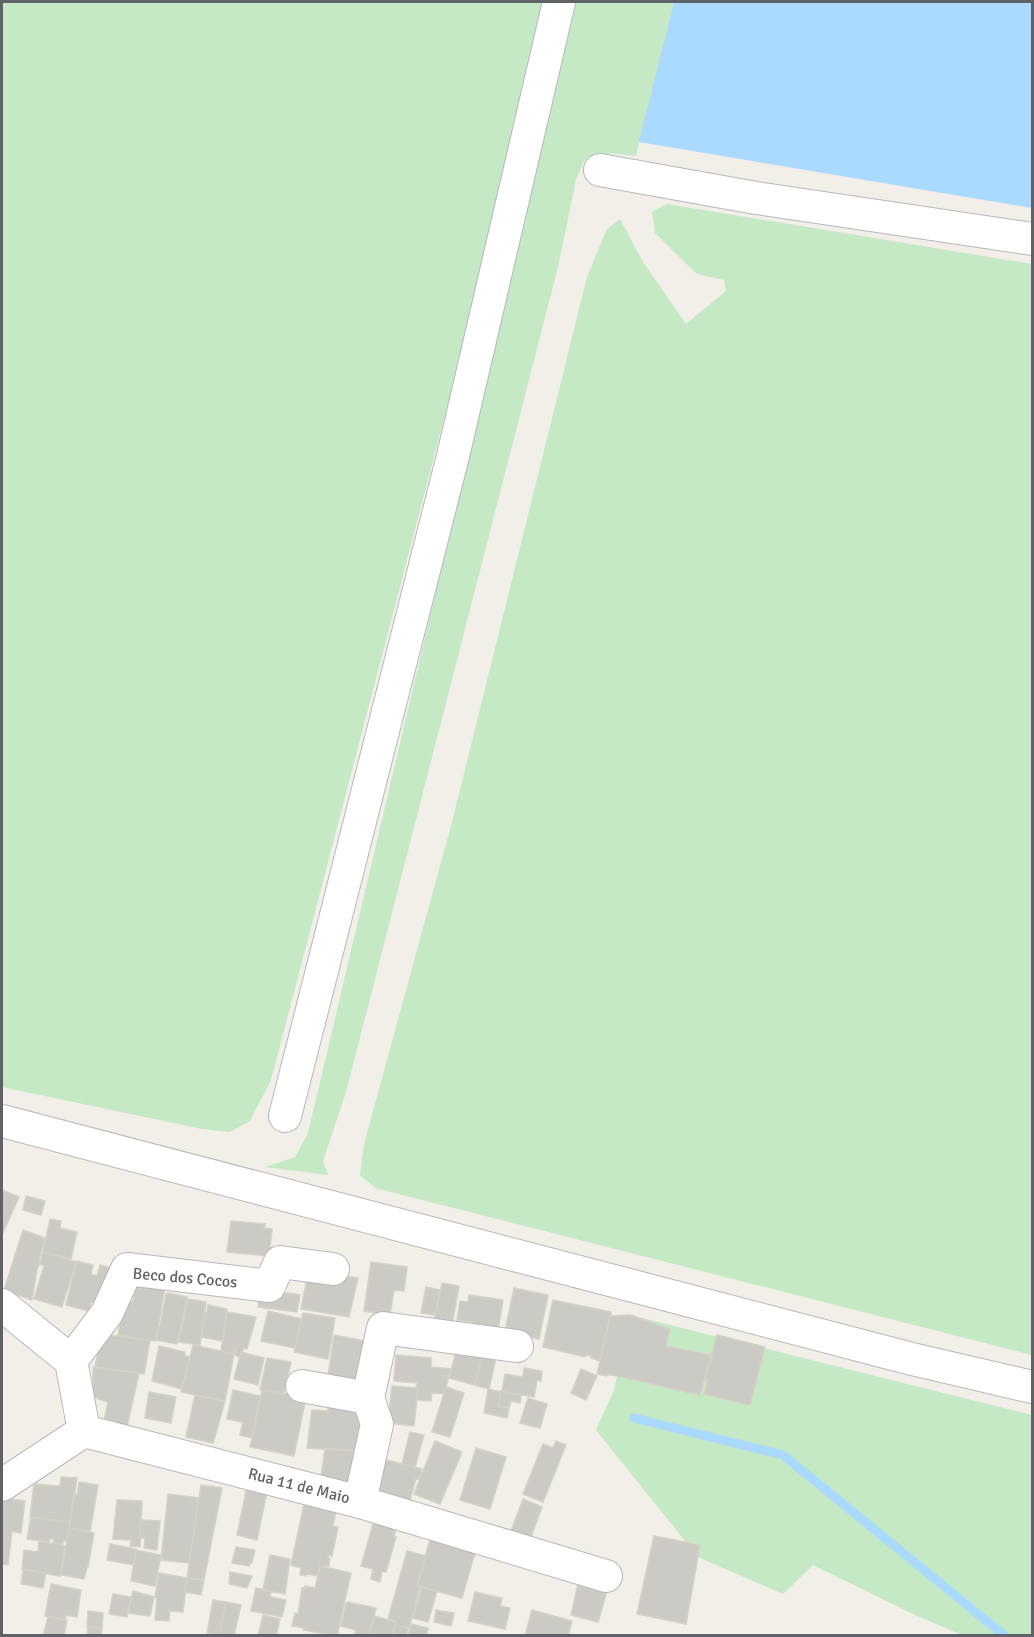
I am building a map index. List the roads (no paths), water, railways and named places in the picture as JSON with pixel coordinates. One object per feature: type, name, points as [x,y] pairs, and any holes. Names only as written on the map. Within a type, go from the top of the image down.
[{"type":"lane","points":[[285,1116],[453,456],[559,2]]},
{"type":"lane","points":[[600,170],[756,198],[1032,239]]},
{"type":"lane","points":[[2,1121],[900,1356],[1032,1387]]},
{"type":"lane","name":"Beco dos Cocos","points":[[71,1361],[107,1313],[127,1269],[269,1286],[280,1262],[333,1269]]},
{"type":"lane","points":[[2,1305],[71,1361],[84,1431],[2,1485]]},
{"type":"lane","points":[[360,1502],[377,1424],[368,1398],[383,1328],[517,1346]]},
{"type":"lane","points":[[302,1386],[368,1398]]},
{"type":"lane","name":"Rua 11 de Maio","points":[[84,1431],[360,1502],[606,1576]]},
{"type":"water","points":[[674,2],[1032,2],[1032,208],[639,142]]},
{"type":"waterway","points":[[634,1418],[783,1455],[1005,1636]]}]
